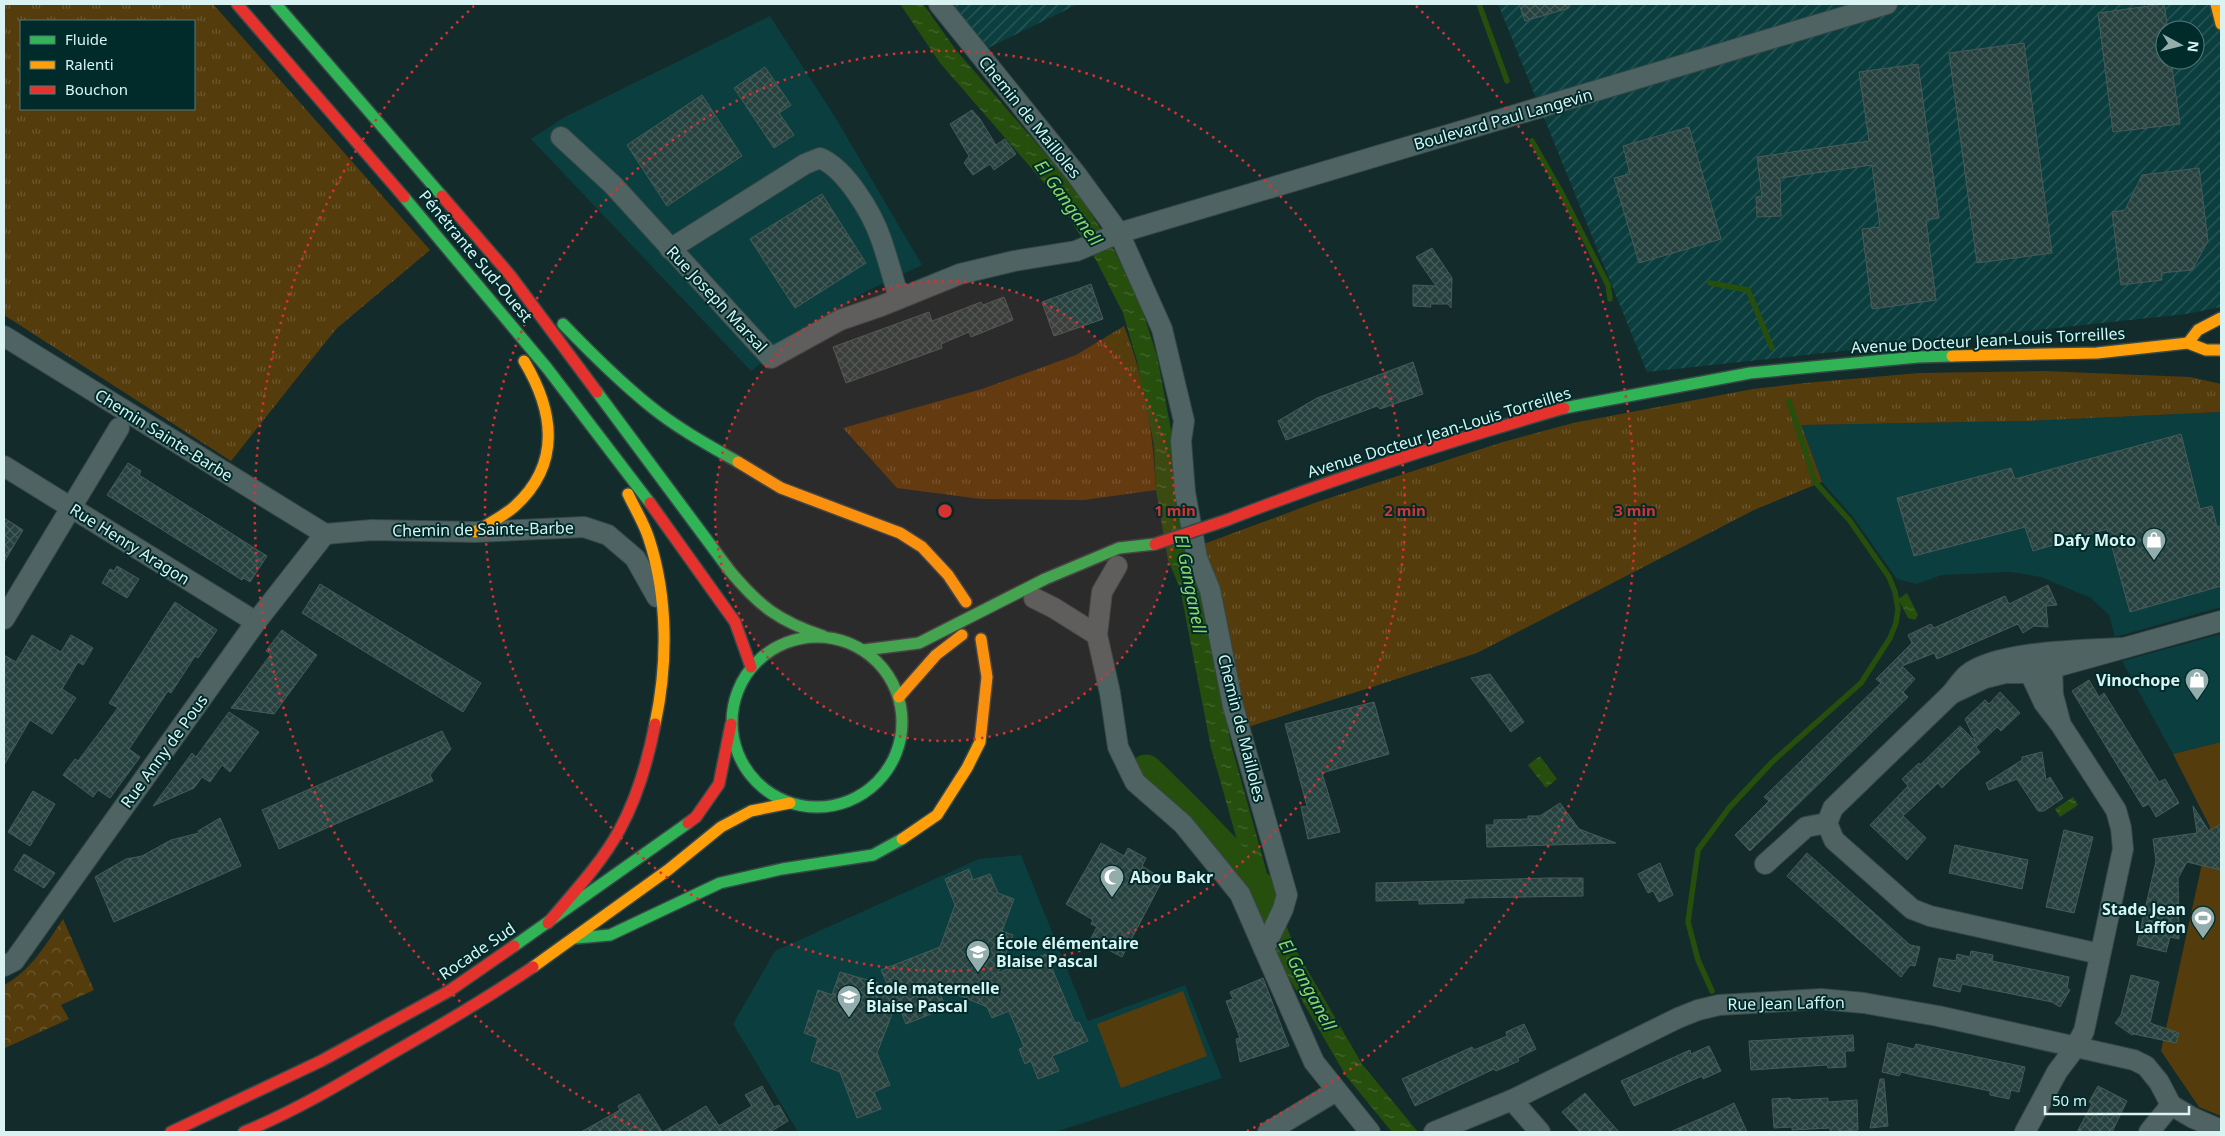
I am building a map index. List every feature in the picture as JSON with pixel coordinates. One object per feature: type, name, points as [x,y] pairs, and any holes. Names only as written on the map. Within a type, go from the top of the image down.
[{"type":"main road","name":"Pénétrante Sud-Ouest","points":[[237,4],[397,187],[546,366],[720,598],[735,622],[747,652],[750,667]]},
{"type":"main road","name":"Pénétrante Sud-Ouest","points":[[276,4],[510,275],[752,598],[776,618],[792,626],[822,636]]},
{"type":"main road","points":[[2216,4],[2221,24]]},
{"type":"main road","points":[[452,254],[532,372],[545,400],[550,432],[548,457],[535,482],[512,508],[475,532]]},
{"type":"main road","points":[[510,275],[567,327],[611,374],[666,418],[781,488],[900,533],[922,547],[942,568],[966,602]]},
{"type":"main road","points":[[2188,343],[2198,330],[2221,318]]},
{"type":"main road","name":"Avenue Docteur Jean-Louis Torreilles","points":[[864,650],[919,643],[1045,579],[1119,548],[1155,544],[1227,520],[1312,487],[1498,427],[1570,407],[1750,373],[1918,357],[2097,353],[2188,343],[2206,350],[2221,350]]},
{"type":"main road","points":[[548,923],[600,860],[626,817],[654,733],[662,687],[663,608],[649,538],[600,436]]},
{"type":"main road","name":"Avenue Docteur Jean-Louis Torreilles","points":[[1099,573],[1129,562],[1155,544]]},
{"type":"main road","points":[[987,622],[1052,591]]},
{"type":"main road","points":[[899,697],[931,659],[950,642],[972,630]]},
{"type":"main road","points":[[806,636],[822,636],[844,640],[864,650],[879,663],[891,679],[899,697],[902,726],[900,740],[893,760],[881,778],[859,796],[839,804],[818,807],[790,803],[766,791],[748,773],[736,750],[731,724],[733,704],[750,667],[769,651],[790,640],[806,636]]},
{"type":"main road","points":[[576,938],[610,935],[720,883],[782,869],[873,855],[911,834],[937,815],[967,768],[980,742],[987,677],[981,639]]},
{"type":"main road","name":"Rocade Sud","points":[[171,1132],[321,1061],[440,995],[548,923],[696,817],[719,784],[731,724]]},
{"type":"main road","points":[[244,1132],[276,1118],[397,1053],[489,998],[576,938],[668,870],[721,827],[751,811],[790,803]]},
{"type":"street","name":"Chemin de Mailloles","points":[[939,4],[1076,174],[1115,234],[1162,329],[1183,416],[1181,441],[1185,492],[1196,558],[1210,590],[1233,706],[1287,894],[1283,908],[1266,945]]},
{"type":"street","name":"Boulevard Paul Langevin","points":[[1076,251],[1115,234],[1888,4]]},
{"type":"street","name":"Rue Joseph Marsal","points":[[561,137],[613,186],[772,358],[840,320],[862,314],[960,274],[1014,261],[1076,251]]},
{"type":"street","points":[[670,249],[805,164],[820,158],[832,163],[859,196],[881,238],[899,298]]},
{"type":"street","name":"Chemin Sainte-Barbe","points":[[4,336],[325,534]]},
{"type":"street","points":[[4,619],[119,428]]},
{"type":"street","name":"Rue Henry Aragon","points":[[4,466],[256,622]]},
{"type":"street","name":"Chemin de Sainte-Barbe","points":[[325,534],[372,530],[475,532],[584,527],[608,535],[635,558],[663,608]]},
{"type":"street","name":"Rue Anny de Pous","points":[[4,966],[14,961],[256,622],[325,534]]},
{"type":"street","points":[[1129,562],[1102,592],[1097,635],[1110,693],[1118,747],[1135,782],[1184,824],[1240,894],[1266,945],[1314,1062],[1370,1132]]},
{"type":"street","points":[[1034,598],[1054,608],[1097,635]]},
{"type":"street","points":[[1826,823],[1833,808],[1951,694],[1969,673],[1998,660],[2052,668],[2221,621]]},
{"type":"street","points":[[2033,664],[2120,648]]},
{"type":"street","points":[[2025,1132],[2057,1072],[2075,1048],[2084,1031],[2123,849],[2121,828],[2116,810],[2061,725],[2044,703],[2033,664]]},
{"type":"street","points":[[2052,668],[2053,696],[2061,725]]},
{"type":"street","points":[[1765,864],[1806,827],[1826,823]]},
{"type":"street","points":[[1826,823],[1834,840],[1912,909],[1930,916],[2100,954]]},
{"type":"street","name":"Rue Jean Laffon","points":[[1434,1132],[1512,1100],[1678,1018],[1698,1010],[1743,1003],[1821,999],[1864,1003],[1938,1016],[2134,1060],[2146,1066],[2160,1082],[2171,1105]]},
{"type":"street","points":[[1268,1132],[1336,1091]]},
{"type":"street","points":[[1512,1100],[1540,1132]]},
{"type":"street","points":[[2149,1132],[2171,1105],[2193,1118],[2221,1130]]},
{"type":"shaded area","points":[[951,4],[1078,4],[986,49]]},
{"type":"shaded area","points":[[1498,4],[2221,4],[2221,307],[2186,314],[1647,372]]},
{"type":"shaded area","points":[[770,16],[835,117],[922,265],[865,292],[788,343],[751,371],[531,139],[563,118]]},
{"type":"shaded area","points":[[2221,412],[2221,607],[2115,637],[2109,615],[2091,598],[2041,577],[2010,572],[1942,575],[1917,584],[1897,579],[1853,517],[1822,482],[1800,425],[2025,421]]},
{"type":"shaded area","points":[[2221,634],[2221,742],[2173,754],[2122,661]]},
{"type":"shaded area","points":[[1021,855],[1088,1021],[1185,985],[1222,1078],[1055,1132],[798,1132],[733,1024],[775,951],[979,859]]},
{"type":"green space","points":[[4,4],[213,4],[430,250],[336,329],[231,461],[4,315]]},
{"type":"green space","points":[[1124,326],[1143,386],[1147,406],[1156,490],[1084,500],[981,499],[897,488],[843,428],[982,389],[1076,355]]},
{"type":"green space","points":[[2043,371],[2190,377],[2221,384],[2221,412],[2025,421],[1801,425],[1822,482],[1754,510],[1477,653],[1248,727],[1201,545],[1317,502],[1503,442],[1573,423],[1753,389],[1805,383],[1919,373]]},
{"type":"green space","name":"Stade Jean Laffon","points":[[2221,742],[2221,1116],[2199,1107],[2161,1051],[2210,827],[2173,754]]},
{"type":"green space","points":[[63,919],[94,990],[61,1005],[69,1019],[5,1048],[4,985],[30,965]]},
{"type":"green space","points":[[1183,991],[1207,1056],[1121,1088],[1097,1024]]},
{"type":"water","name":"El Ganganell","points":[[900,4],[923,4],[956,50],[1062,173],[1085,204],[1114,250],[1141,306],[1157,356],[1231,744],[1272,891],[1297,952],[1362,1064],[1418,1132],[1392,1132],[1346,1076],[1279,961],[1253,897],[1211,748],[1180,588],[1168,560],[1156,490],[1154,445],[1137,361],[1123,313],[1096,260],[1046,185],[940,63]]},
{"type":"water","points":[[1907,593],[1918,615],[1915,620],[1908,618],[1898,599]]},
{"type":"water","points":[[1540,756],[1557,779],[1546,788],[1528,765]]},
{"type":"water","points":[[2073,797],[2078,805],[2060,817],[2055,809]]},
{"type":"building","points":[[1519,4],[1569,4],[1569,8],[1525,21]]},
{"type":"building","points":[[2164,4],[2166,20],[2155,20],[2155,70],[2172,70],[2180,124],[2113,132],[2098,13]]},
{"type":"building","points":[[2024,43],[2052,253],[1977,263],[1949,53]]},
{"type":"building","points":[[1918,64],[1939,218],[1926,220],[1936,300],[1872,309],[1862,229],[1880,227],[1872,165],[1780,178],[1781,216],[1757,217],[1756,197],[1762,196],[1757,157],[1869,141],[1859,72]]},
{"type":"building","points":[[765,67],[791,105],[779,113],[794,135],[774,148],[734,88]]},
{"type":"building","points":[[702,95],[742,156],[667,206],[627,145]]},
{"type":"building","points":[[972,110],[980,119],[996,145],[1005,139],[1016,154],[994,170],[990,164],[973,175],[964,163],[969,156],[950,124]]},
{"type":"building","points":[[1689,127],[1721,239],[1639,263],[1614,178],[1630,174],[1623,146]]},
{"type":"building","points":[[2199,168],[2208,241],[2192,270],[2161,273],[2162,280],[2121,285],[2112,212],[2125,210],[2142,175]]},
{"type":"building","points":[[822,194],[866,263],[795,308],[750,239]]},
{"type":"building","points":[[1432,248],[1452,278],[1451,308],[1448,304],[1430,304],[1431,307],[1413,306],[1413,285],[1436,286],[1416,257]]},
{"type":"building","points":[[1091,284],[1103,319],[1054,336],[1042,302]]},
{"type":"building","points":[[1004,297],[1013,320],[971,337],[969,332],[941,344],[942,348],[846,383],[833,347],[929,312],[932,321],[981,302],[983,305]]},
{"type":"building","points":[[1413,362],[1423,394],[1380,409],[1377,406],[1286,440],[1278,421],[1317,398]]},
{"type":"building","points":[[2181,434],[2200,509],[2212,506],[2217,527],[2221,526],[2221,586],[2130,612],[2107,529],[2033,551],[2025,527],[1914,556],[1897,498],[2011,468],[2015,479]]},
{"type":"building","points":[[128,463],[141,471],[139,475],[267,556],[250,582],[244,578],[242,580],[107,495]]},
{"type":"building","points":[[4,518],[23,530],[4,562]]},
{"type":"building","points":[[117,566],[139,579],[127,598],[102,583],[110,569],[114,571]]},
{"type":"building","points":[[320,584],[481,683],[463,712],[302,613]]},
{"type":"building","points":[[2048,585],[2057,605],[2046,606],[2048,627],[2034,626],[2023,633],[2018,624],[1937,659],[1934,653],[1902,666],[1915,679],[1903,692],[1908,697],[1750,851],[1735,835],[1769,801],[1764,797],[1881,683],[1876,679],[1912,643],[1908,635],[1931,624],[1934,628],[2005,596],[2009,604]]},
{"type":"building","points":[[175,602],[217,630],[198,658],[195,656],[171,693],[168,691],[129,749],[140,757],[110,798],[98,790],[93,797],[63,775],[75,759],[78,761],[118,708],[109,703]]},
{"type":"building","points":[[282,630],[317,655],[274,714],[231,708],[271,654],[266,651]]},
{"type":"building","points":[[32,635],[61,652],[71,635],[93,648],[83,665],[78,662],[62,689],[76,698],[52,734],[30,720],[4,765],[4,655],[16,662]]},
{"type":"building","points":[[1490,674],[1524,722],[1511,732],[1471,678]]},
{"type":"building","points":[[2089,680],[2099,697],[2104,693],[2159,782],[2165,779],[2179,803],[2156,817],[2149,804],[2143,807],[2072,691]]},
{"type":"building","points":[[2000,692],[2020,713],[2001,731],[1997,727],[1976,747],[1980,752],[1942,788],[1938,783],[1903,816],[1926,838],[1907,860],[1870,825],[1908,786],[1902,779],[1919,763],[1920,765],[1960,726],[1976,742],[1965,719],[1985,700],[1989,704]]},
{"type":"building","points":[[1374,702],[1389,754],[1322,773],[1340,832],[1308,839],[1301,807],[1307,806],[1285,724]]},
{"type":"building","points":[[229,712],[259,732],[230,772],[222,765],[210,782],[202,777],[194,788],[153,806],[192,753],[196,757]]},
{"type":"building","points":[[442,731],[451,749],[430,775],[433,781],[279,849],[262,810]]},
{"type":"building","points":[[2042,752],[2046,780],[2050,777],[2063,798],[2044,811],[2038,811],[2017,779],[1989,790],[1986,783],[2022,760],[2022,757]]},
{"type":"building","points":[[33,791],[55,804],[30,846],[8,832]]},
{"type":"building","points":[[1560,803],[1579,829],[1616,843],[1487,847],[1486,825],[1494,825],[1494,820],[1528,819],[1528,816],[1540,816]]},
{"type":"building","points":[[2193,806],[2209,831],[2221,824],[2221,870],[2187,862],[2178,878],[2179,939],[2170,937],[2166,952],[2137,945],[2156,861],[2153,839],[2197,833]]},
{"type":"building","points":[[220,818],[241,866],[114,922],[95,877],[126,859],[142,856],[171,840],[199,833],[198,831]]},
{"type":"building","points":[[2064,830],[2093,837],[2074,913],[2046,907]]},
{"type":"building","name":"Abou Bakr","points":[[1101,843],[1124,856],[1128,848],[1146,858],[1142,866],[1163,879],[1122,957],[1090,940],[1097,927],[1091,924],[1093,920],[1066,904]]},
{"type":"building","points":[[1955,845],[2028,860],[2022,889],[1949,873]]},
{"type":"building","points":[[1807,853],[1910,945],[1920,947],[1915,966],[1910,965],[1901,977],[1787,876]]},
{"type":"building","points":[[24,854],[55,873],[44,888],[14,870]]},
{"type":"building","points":[[1660,863],[1673,895],[1659,902],[1653,891],[1648,893],[1638,874]]},
{"type":"building","points":[[969,869],[973,880],[990,874],[998,893],[1014,899],[1002,931],[1013,935],[998,973],[1046,954],[1075,1023],[1079,1022],[1088,1041],[1052,1056],[1059,1071],[1038,1079],[1031,1061],[1025,1064],[1019,1049],[1024,1047],[1009,1011],[992,1018],[987,1007],[937,986],[946,1008],[906,1024],[897,1001],[877,1053],[890,1085],[874,1092],[881,1109],[857,1118],[840,1072],[811,1061],[818,1038],[804,1033],[818,990],[832,995],[840,972],[888,986],[881,970],[940,947],[955,905],[945,879]]},
{"type":"building","points":[[1583,878],[1583,896],[1464,898],[1464,903],[1419,904],[1419,900],[1376,901],[1376,883]]},
{"type":"building","points":[[1971,951],[1993,955],[1992,961],[2069,977],[2067,988],[2070,990],[2060,1007],[2052,1002],[1962,984],[1960,992],[1933,986],[1939,958],[1956,961],[1957,954],[1970,957]]},
{"type":"building","points":[[2131,975],[2159,982],[2150,1023],[2179,1033],[2176,1043],[2132,1035],[2115,1023],[2121,1015]]},
{"type":"building","points":[[1263,978],[1289,1046],[1240,1062],[1236,1039],[1240,1038],[1226,1001],[1233,999],[1230,992]]},
{"type":"building","points":[[1524,1024],[1536,1049],[1518,1058],[1519,1061],[1496,1071],[1494,1069],[1415,1106],[1402,1079],[1472,1047],[1474,1050],[1507,1036],[1506,1032]]},
{"type":"building","points":[[1853,1035],[1854,1051],[1845,1051],[1846,1067],[1828,1068],[1827,1065],[1751,1070],[1749,1041]]},
{"type":"building","points":[[1888,1043],[1914,1049],[1916,1044],[2025,1067],[2019,1092],[2011,1090],[2009,1099],[1990,1095],[1990,1091],[1901,1072],[1899,1076],[1882,1072]]},
{"type":"building","points":[[1709,1046],[1721,1071],[1703,1079],[1702,1076],[1634,1106],[1621,1081],[1690,1050],[1691,1054]]},
{"type":"building","points":[[1880,1079],[1884,1079],[1888,1126],[1870,1128]]},
{"type":"building","points":[[762,1086],[774,1107],[779,1105],[788,1121],[770,1132],[663,1132],[706,1106],[719,1126],[752,1106],[745,1095]]},
{"type":"building","points":[[2098,1086],[2127,1101],[2112,1132],[2077,1132],[2092,1104],[2089,1102]]},
{"type":"building","points":[[1585,1093],[1619,1132],[1580,1132],[1562,1112]]},
{"type":"building","points":[[639,1094],[662,1132],[581,1132],[620,1110],[618,1106]]},
{"type":"building","points":[[1790,1098],[1791,1100],[1828,1098],[1828,1102],[1857,1100],[1858,1130],[1830,1132],[1830,1128],[1792,1130],[1792,1127],[1774,1128],[1772,1099]]},
{"type":"building","points":[[1734,1103],[1747,1132],[1670,1132],[1720,1110]]},
{"type":"waterway","points":[[1479,4],[1507,81]]},
{"type":"waterway","points":[[1532,141],[1560,190],[1608,285],[1610,299]]},
{"type":"waterway","points":[[1710,283],[1748,290],[1772,348]]},
{"type":"waterway","points":[[1712,991],[1698,960],[1688,922],[1698,850],[1729,808],[1772,762],[1861,683],[1890,638],[1896,623],[1898,609],[1895,592],[1889,577],[1850,521],[1815,482],[1789,401]]},
{"type":"waterway","points":[[1146,772],[1186,811],[1248,879],[1265,893]]},
{"type":"traffic: fast","points":[[276,4],[442,196]]},
{"type":"traffic: fast","points":[[404,197],[547,368],[650,503]]},
{"type":"traffic: fast","points":[[563,324],[627,387],[660,414],[704,443],[738,462]]},
{"type":"traffic: fast","points":[[1564,408],[1750,373],[1918,357],[1952,356]]},
{"type":"traffic: fast","points":[[597,392],[741,584],[761,603],[782,618],[794,625],[823,636]]},
{"type":"traffic: fast","points":[[864,650],[919,643],[1045,579],[1119,548],[1155,544]]},
{"type":"traffic: fast","points":[[825,637],[850,643],[871,656],[883,668],[899,697],[902,722],[901,739],[896,755],[883,776],[871,788],[842,804],[809,807],[784,801],[763,788],[751,776],[735,747],[732,714],[738,689],[751,668],[763,656],[792,640],[825,637]]},
{"type":"traffic: fast","points":[[514,946],[688,823]]},
{"type":"traffic: fast","points":[[576,938],[610,935],[720,883],[782,869],[873,855],[902,839]]},
{"type":"traffic: slow","points":[[2216,4],[2221,24]]},
{"type":"traffic: slow","points":[[2188,343],[2198,330],[2221,318]]},
{"type":"traffic: slow","points":[[1952,356],[2097,353],[2188,343],[2206,350],[2221,350]]},
{"type":"traffic: slow","points":[[475,532],[514,507],[529,490],[540,473],[546,455],[548,437],[547,418],[542,399],[524,361]]},
{"type":"traffic: slow","points":[[738,462],[781,488],[900,533],[922,547],[948,575],[966,602]]},
{"type":"traffic: slow","points":[[628,494],[649,539],[660,584],[663,607],[664,654],[655,724]]},
{"type":"traffic: slow","points":[[899,697],[936,655],[962,635]]},
{"type":"traffic: slow","points":[[902,839],[937,815],[967,768],[980,742],[987,677],[981,639]]},
{"type":"traffic: slow","points":[[533,967],[668,870],[721,827],[751,811],[790,803]]},
{"type":"traffic: jam","points":[[237,4],[404,197]]},
{"type":"traffic: jam","points":[[442,196],[510,275],[597,392]]},
{"type":"traffic: jam","points":[[1227,520],[1394,460],[1564,408]]},
{"type":"traffic: jam","points":[[650,503],[735,622],[751,667]]},
{"type":"traffic: jam","points":[[1155,544],[1227,520]]},
{"type":"traffic: jam","points":[[548,923],[595,866],[620,829],[642,778],[655,724]]},
{"type":"traffic: jam","points":[[688,823],[696,817],[719,784],[731,724]]},
{"type":"traffic: jam","points":[[171,1132],[321,1061],[449,991],[514,946]]},
{"type":"traffic: jam","points":[[244,1132],[282,1115],[336,1086],[462,1013],[533,967]]},
{"type":"place","name":"Dafy Moto","points":[[2154,561]]},
{"type":"place","name":"Vinochope","points":[[2197,701]]},
{"type":"place","name":"Abou Bakr","points":[[1112,898]]},
{"type":"place","name":"Stade Jean Laffon","points":[[2203,939]]},
{"type":"place","name":"École élémentaire Blaise Pascal","points":[[978,973]]},
{"type":"place","name":"École maternelle Blaise Pascal","points":[[849,1018]]}]
